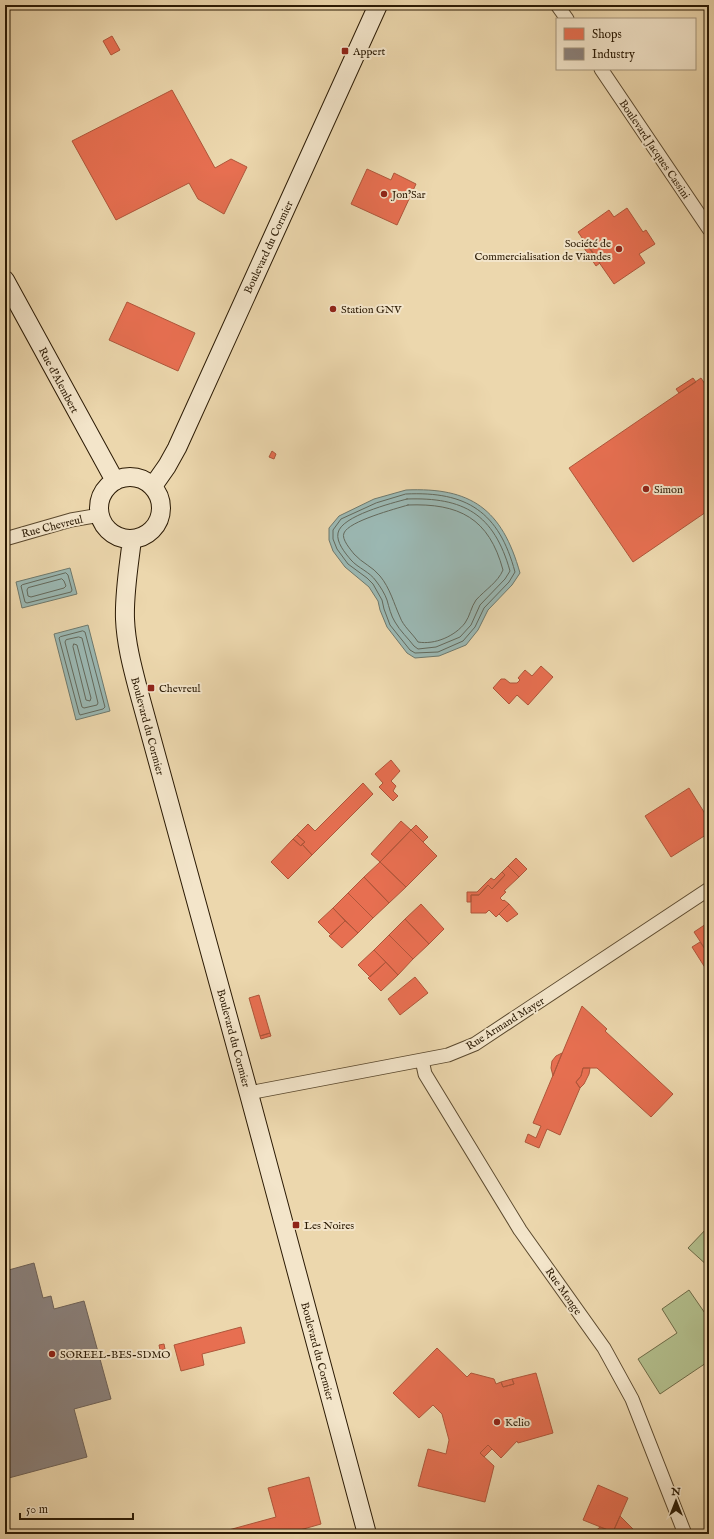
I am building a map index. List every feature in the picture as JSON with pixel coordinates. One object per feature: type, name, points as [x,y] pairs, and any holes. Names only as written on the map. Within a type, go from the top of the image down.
[{"type":"street","name":"Boulevard du Cormier","points":[[153,486],[168,466],[177,448],[378,5]]},
{"type":"street","points":[[557,5],[566,18]]},
{"type":"street","name":"Boulevard Jacques Cassini","points":[[602,70],[709,229]]},
{"type":"street","name":"Rue d’Alembert","points":[[5,280],[115,481]]},
{"type":"street","points":[[124,477],[135,477],[144,480],[153,486],[161,501],[162,510],[160,519],[149,533],[132,539],[121,538],[112,533],[104,525],[100,516],[99,505],[107,487],[124,477]]},
{"type":"street","name":"Rue Chevreul","points":[[5,538],[71,520],[100,516]]},
{"type":"street","name":"Boulevard du Cormier","points":[[132,539],[126,593],[125,619],[130,655],[138,689],[367,1534]]},
{"type":"street","name":"Rue Armand Mayer","points":[[249,1094],[448,1055],[475,1044],[709,889]]},
{"type":"street","name":"Rue Monge","points":[[422,1060],[425,1074],[520,1230],[604,1348],[632,1399],[685,1534]]},
{"type":"green space","points":[[709,1226],[709,1267],[688,1248]]},
{"type":"green space","points":[[689,1290],[709,1319],[709,1361],[660,1394],[638,1359],[677,1333],[662,1309]]},
{"type":"water","points":[[406,490],[429,490],[449,493],[466,498],[481,506],[493,518],[504,533],[513,551],[520,573],[512,585],[488,610],[478,630],[466,645],[439,656],[415,658],[407,653],[387,627],[378,601],[369,587],[345,567],[333,551],[329,540],[329,528],[339,516],[374,499]]},
{"type":"water","points":[[70,568],[77,594],[22,608],[16,582]]},
{"type":"water","points":[[88,625],[110,711],[76,720],[54,634]]},
{"type":"building: Shops","points":[[112,36],[120,50],[111,55],[103,41]]},
{"type":"building: Shops","points":[[172,90],[215,168],[231,159],[247,167],[224,214],[198,199],[189,183],[116,220],[72,141]]},
{"type":"building: Shops","name":"Jon’Sar","points":[[367,169],[391,180],[394,173],[416,184],[397,225],[351,204]]},
{"type":"building: Shops","name":"Société de Commercialisation de Viandes","points":[[627,208],[643,232],[646,230],[655,244],[639,254],[645,263],[614,284],[578,232],[609,210],[614,217]]},
{"type":"building: Shops","points":[[586,242],[600,263],[596,266],[582,245]]},
{"type":"building: Shops","points":[[127,302],[195,333],[178,371],[109,340]]},
{"type":"building: Shops","points":[[693,378],[696,382],[679,393],[676,389]]},
{"type":"building: Shops","name":"Simon","points":[[701,378],[709,390],[709,510],[633,562],[569,468]]},
{"type":"building: Shops","points":[[272,451],[276,454],[274,459],[269,457]]},
{"type":"building: Shops","points":[[541,666],[553,677],[528,705],[517,695],[509,704],[493,688],[501,679],[505,679],[510,683],[517,683],[520,680],[518,678],[525,670],[532,676]]},
{"type":"building: Shops","points":[[391,760],[400,771],[391,781],[396,786],[393,791],[398,796],[393,801],[379,787],[383,783],[375,774]]},
{"type":"building: Shops","points":[[363,783],[373,794],[312,855],[302,844],[305,842],[297,835],[308,824],[315,831]]},
{"type":"building: Shops","points":[[689,788],[709,820],[709,833],[671,857],[645,816]]},
{"type":"building: Shops","points":[[401,821],[411,830],[380,862],[371,854]]},
{"type":"building: Shops","points":[[416,825],[428,837],[423,842],[411,830]]},
{"type":"building: Shops","points":[[411,830],[437,856],[406,887],[380,862]]},
{"type":"building: Shops","points":[[297,835],[305,842],[301,846],[293,839]]},
{"type":"building: Shops","points":[[293,839],[301,846],[302,844],[312,855],[288,879],[271,862]]},
{"type":"building: Shops","points":[[516,858],[527,869],[519,877],[508,866]]},
{"type":"building: Shops","points":[[380,862],[406,887],[389,903],[364,877]]},
{"type":"building: Shops","points":[[508,866],[519,877],[504,891],[506,892],[500,898],[509,904],[496,917],[489,910],[486,913],[471,913],[471,895],[479,895],[488,885],[492,889],[505,875],[502,872]]},
{"type":"building: Shops","points":[[502,872],[505,875],[492,889],[488,885],[479,895],[471,895],[471,902],[467,902],[467,892],[477,892],[491,878],[494,880]]},
{"type":"building: Shops","points":[[364,877],[389,903],[373,918],[348,893]]},
{"type":"building: Shops","points":[[348,893],[373,918],[358,933],[333,908]]},
{"type":"building: Shops","points":[[421,904],[444,929],[429,944],[405,919]]},
{"type":"building: Shops","points":[[509,904],[518,914],[507,922],[499,914]]},
{"type":"building: Shops","points":[[333,908],[345,921],[331,935],[318,922]]},
{"type":"building: Shops","points":[[405,919],[429,944],[413,959],[389,935]]},
{"type":"building: Shops","points":[[345,921],[358,933],[342,948],[329,936]]},
{"type":"building: Shops","points":[[709,922],[709,955],[694,932]]},
{"type":"building: Shops","points":[[389,935],[413,959],[398,975],[374,950]]},
{"type":"building: Shops","points":[[700,942],[709,955],[709,963],[704,966],[692,947]]},
{"type":"building: Shops","points":[[374,950],[386,962],[370,977],[358,965]]},
{"type":"building: Shops","points":[[386,962],[398,975],[381,991],[368,978]]},
{"type":"building: Shops","points":[[709,963],[709,973],[704,966]]},
{"type":"building: Shops","points":[[415,977],[428,993],[400,1015],[388,999]]},
{"type":"building: Shops","points":[[259,995],[270,1033],[260,1036],[249,998]]},
{"type":"building: Shops","points":[[582,1006],[607,1029],[605,1031],[673,1094],[651,1117],[597,1068],[583,1068],[581,1076],[576,1082],[580,1088],[560,1135],[547,1129],[539,1148],[525,1142],[528,1134],[536,1138],[541,1126],[533,1123]]},
{"type":"building: Shops","points":[[270,1033],[271,1036],[261,1039],[260,1036]]},
{"type":"building: Shops","points":[[562,1053],[553,1076],[551,1068],[552,1061],[556,1056]]},
{"type":"building: Shops","points":[[583,1068],[590,1068],[584,1084],[580,1088],[576,1082],[581,1076]]},
{"type":"building: Shops","points":[[241,1327],[245,1343],[202,1354],[204,1365],[181,1371],[174,1345]]},
{"type":"building: Shops","points":[[164,1344],[165,1349],[160,1350],[159,1345]]},
{"type":"building: Shops","name":"Kelio","points":[[437,1348],[467,1377],[471,1373],[494,1379],[496,1384],[501,1382],[503,1387],[514,1384],[512,1379],[536,1373],[553,1433],[518,1443],[517,1441],[501,1458],[488,1445],[480,1453],[494,1466],[485,1502],[418,1486],[428,1449],[446,1454],[449,1440],[442,1414],[433,1405],[419,1418],[393,1393]]},
{"type":"building: Shops","points":[[512,1379],[514,1384],[503,1387],[501,1382]]},
{"type":"building: Shops","points":[[488,1445],[492,1449],[484,1457],[480,1453]]},
{"type":"building: Shops","points":[[309,1477],[321,1524],[300,1530],[302,1534],[214,1534],[276,1517],[268,1488]]},
{"type":"building: Shops","points":[[598,1485],[628,1498],[613,1532],[583,1520]]},
{"type":"building: Shops","points":[[620,1516],[638,1534],[592,1534],[600,1527],[613,1532]]},
{"type":"building: Industry","name":"SOREEL-BES-SDMO","points":[[34,1263],[43,1298],[51,1296],[54,1309],[84,1301],[111,1399],[74,1409],[87,1457],[5,1479],[5,1271]]},
{"type":"place","name":"Appert","points":[[345,51]]},
{"type":"place","name":"Jon’Sar","points":[[384,194]]},
{"type":"place","name":"Société de Commercialisation de Viandes","points":[[619,249]]},
{"type":"place","name":"Station GNV","points":[[333,309]]},
{"type":"place","name":"Simon","points":[[646,489]]},
{"type":"place","name":"Chevreul","points":[[151,688]]},
{"type":"place","name":"Les Noires","points":[[296,1225]]},
{"type":"place","name":"SOREEL-BES-SDMO","points":[[52,1354]]},
{"type":"place","name":"Kelio","points":[[497,1422]]}]
